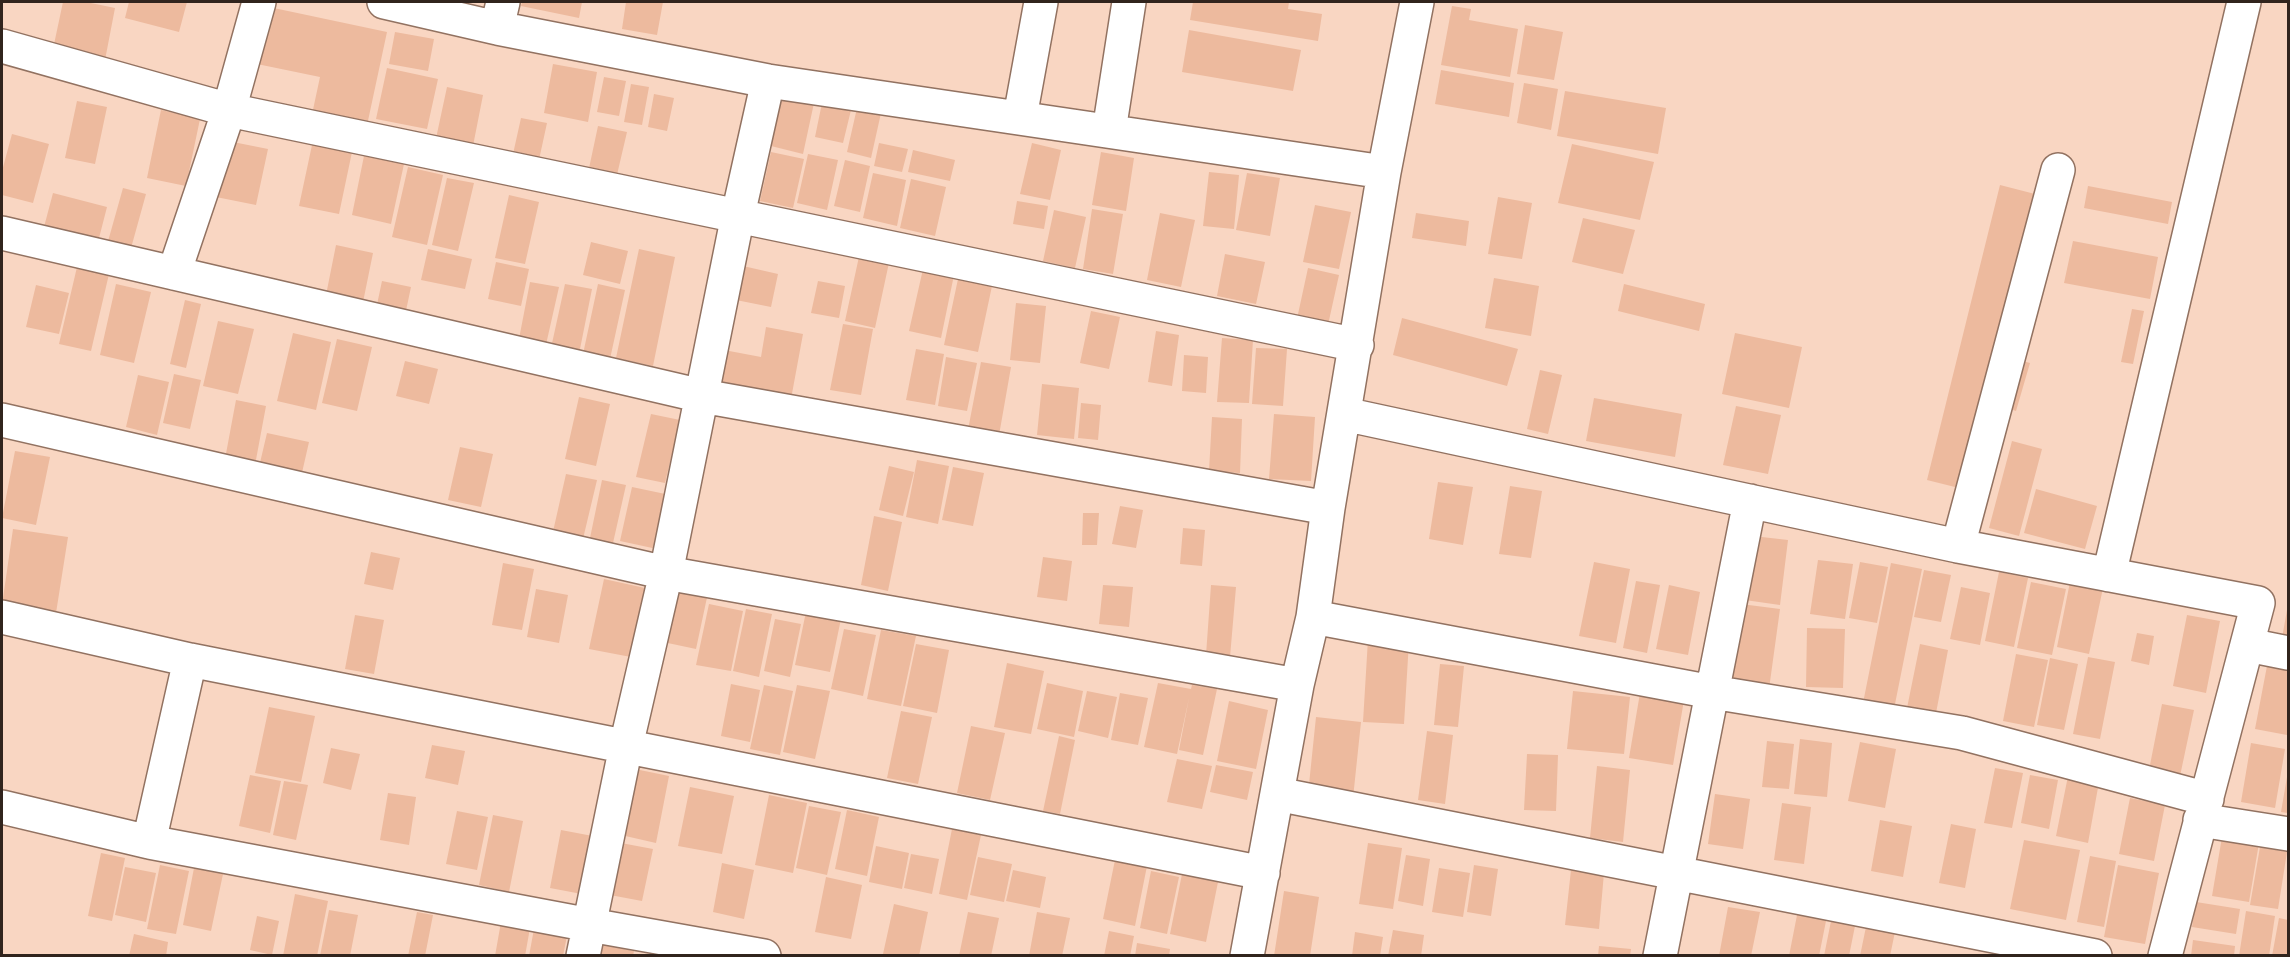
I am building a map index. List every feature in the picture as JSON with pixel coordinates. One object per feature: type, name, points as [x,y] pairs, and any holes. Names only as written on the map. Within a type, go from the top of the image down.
[{"type":"street","points":[[174,273],[229,110],[259,2]]},
{"type":"street","points":[[384,2],[500,15],[768,81],[1384,172]]},
{"type":"street","points":[[1020,117],[1041,2]]},
{"type":"street","points":[[1109,131],[1129,2]]},
{"type":"street","points":[[1247,956],[1297,685],[1312,617],[1384,172],[1417,2]]},
{"type":"street","points":[[2109,575],[2244,2]]},
{"type":"street","points":[[2,46],[229,110],[1357,345]]},
{"type":"street","points":[[586,940],[626,746],[666,573],[738,215],[768,81]]},
{"type":"street","points":[[1958,546],[2058,170]]},
{"type":"street","points":[[2,233],[702,396],[1328,508]]},
{"type":"street","points":[[1344,414],[1958,546],[2258,603],[2165,956]]},
{"type":"street","points":[[2,420],[666,573],[1297,685]]},
{"type":"street","points":[[1660,956],[1750,501]]},
{"type":"street","points":[[2,617],[190,660],[1263,873]]},
{"type":"street","points":[[1312,617],[1712,692],[1962,733],[2289,834]]},
{"type":"street","points":[[2248,645],[2289,653]]},
{"type":"street","points":[[149,842],[190,660]]},
{"type":"street","points":[[1277,794],[2096,956]]},
{"type":"street","points":[[2,807],[586,940],[764,956]]},
{"type":"building","points":[[63,2],[86,2],[115,8],[105,60],[53,49]]},
{"type":"building","points":[[129,2],[187,2],[179,32],[125,18]]},
{"type":"building","points":[[522,2],[582,2],[579,18],[521,6]]},
{"type":"building","points":[[626,2],[663,2],[657,35],[622,29]]},
{"type":"building","points":[[1193,2],[1289,2],[1288,9],[1322,14],[1318,41],[1190,20]]},
{"type":"building","points":[[1452,6],[1471,9],[1469,20],[1518,29],[1510,77],[1441,65]]},
{"type":"building","points":[[269,7],[387,32],[366,130],[311,119],[320,77],[257,64]]},
{"type":"building","points":[[1525,25],[1563,32],[1554,80],[1517,74]]},
{"type":"building","points":[[1189,30],[1301,50],[1293,91],[1182,72]]},
{"type":"building","points":[[395,32],[434,39],[428,71],[389,64]]},
{"type":"building","points":[[553,64],[597,72],[588,122],[544,113]]},
{"type":"building","points":[[387,68],[438,79],[427,129],[376,119]]},
{"type":"building","points":[[1441,70],[1514,83],[1509,117],[1435,104]]},
{"type":"building","points":[[604,77],[626,81],[619,116],[597,112]]},
{"type":"building","points":[[1524,83],[1558,89],[1551,130],[1517,123]]},
{"type":"building","points":[[631,84],[649,87],[642,125],[624,122]]},
{"type":"building","points":[[447,87],[483,95],[472,151],[435,143]]},
{"type":"building","points":[[1565,91],[1666,108],[1658,154],[1557,136]]},
{"type":"building","points":[[654,94],[674,98],[667,131],[648,127]]},
{"type":"building","points":[[782,96],[814,103],[803,154],[771,146]]},
{"type":"building","points":[[77,101],[107,107],[95,164],[65,158]]},
{"type":"building","points":[[822,103],[851,110],[843,143],[815,137]]},
{"type":"building","points":[[857,108],[881,113],[871,158],[847,152]]},
{"type":"building","points":[[161,110],[200,119],[186,186],[147,178]]},
{"type":"building","points":[[521,118],[547,123],[537,169],[511,163]]},
{"type":"building","points":[[598,126],[627,132],[616,179],[588,173]]},
{"type":"building","points":[[12,134],[49,144],[33,203],[2,195],[2,171]]},
{"type":"building","points":[[228,141],[268,149],[256,205],[216,197]]},
{"type":"building","points":[[879,143],[908,149],[902,172],[874,166]]},
{"type":"building","points":[[1032,143],[1061,150],[1050,200],[1020,194]]},
{"type":"building","points":[[1572,144],[1654,162],[1640,220],[1558,203]]},
{"type":"building","points":[[312,145],[352,152],[339,214],[299,206]]},
{"type":"building","points":[[913,150],[955,160],[950,181],[908,172]]},
{"type":"building","points":[[771,152],[804,159],[793,208],[760,201]]},
{"type":"building","points":[[1101,152],[1134,158],[1126,211],[1092,205]]},
{"type":"building","points":[[808,154],[838,160],[827,210],[797,203]]},
{"type":"building","points":[[364,156],[404,164],[391,224],[352,215]]},
{"type":"building","points":[[845,160],[870,166],[860,212],[834,206]]},
{"type":"building","points":[[408,167],[443,175],[427,245],[392,237]]},
{"type":"building","points":[[1209,172],[1239,175],[1234,229],[1203,226]]},
{"type":"building","points":[[873,173],[906,180],[897,226],[863,218]]},
{"type":"building","points":[[1247,173],[1280,178],[1270,236],[1236,230]]},
{"type":"building","points":[[447,178],[474,183],[458,251],[432,245]]},
{"type":"building","points":[[911,179],[946,187],[935,236],[900,228]]},
{"type":"building","points":[[2000,185],[2035,194],[1963,489],[1927,480]]},
{"type":"building","points":[[2088,186],[2172,202],[2168,224],[2084,208]]},
{"type":"building","points":[[123,188],[146,194],[128,259],[105,252]]},
{"type":"building","points":[[53,193],[107,207],[98,242],[44,227]]},
{"type":"building","points":[[509,195],[539,202],[525,264],[495,258]]},
{"type":"building","points":[[1498,197],[1532,203],[1522,259],[1488,254]]},
{"type":"building","points":[[1017,201],[1048,206],[1044,229],[1013,224]]},
{"type":"building","points":[[1315,205],[1351,212],[1339,269],[1303,262]]},
{"type":"building","points":[[1092,209],[1123,214],[1113,274],[1083,269]]},
{"type":"building","points":[[1054,210],[1086,217],[1075,268],[1043,261]]},
{"type":"building","points":[[1160,213],[1195,220],[1181,287],[1147,280]]},
{"type":"building","points":[[1416,213],[1469,221],[1466,246],[1412,238]]},
{"type":"building","points":[[1583,218],[1635,230],[1623,274],[1572,262]]},
{"type":"building","points":[[2073,241],[2158,257],[2150,299],[2064,283]]},
{"type":"building","points":[[591,242],[628,251],[620,284],[583,275]]},
{"type":"building","points":[[336,245],[373,253],[362,307],[325,300]]},
{"type":"building","points":[[428,249],[472,259],[465,289],[421,280]]},
{"type":"building","points":[[639,249],[675,257],[653,366],[616,358]]},
{"type":"building","points":[[860,252],[890,258],[875,328],[845,321]]},
{"type":"building","points":[[1225,254],[1265,262],[1256,304],[1217,296]]},
{"type":"building","points":[[496,262],[529,269],[521,306],[488,299]]},
{"type":"building","points":[[743,266],[778,274],[771,307],[736,300]]},
{"type":"building","points":[[77,267],[109,274],[91,351],[59,344]]},
{"type":"building","points":[[1308,268],[1339,275],[1326,334],[1295,328]]},
{"type":"building","points":[[923,269],[954,275],[941,338],[909,331]]},
{"type":"building","points":[[1494,278],[1539,286],[1531,336],[1485,328]]},
{"type":"building","points":[[958,279],[992,286],[978,352],[944,345]]},
{"type":"building","points":[[382,281],[411,287],[404,320],[375,314]]},
{"type":"building","points":[[818,281],[845,286],[839,318],[811,313]]},
{"type":"building","points":[[530,282],[559,287],[545,349],[518,344]]},
{"type":"building","points":[[116,284],[151,292],[134,363],[100,355]]},
{"type":"building","points":[[565,284],[592,289],[579,354],[551,348]]},
{"type":"building","points":[[598,284],[625,290],[610,359],[583,354]]},
{"type":"building","points":[[1624,284],[1705,304],[1699,331],[1618,311]]},
{"type":"building","points":[[36,285],[69,293],[59,334],[26,327]]},
{"type":"building","points":[[185,300],[201,304],[186,368],[170,364]]},
{"type":"building","points":[[1016,303],[1046,306],[1040,363],[1010,360]]},
{"type":"building","points":[[2132,309],[2144,311],[2133,364],[2121,362]]},
{"type":"building","points":[[1091,311],[1120,317],[1109,369],[1080,363]]},
{"type":"building","points":[[1402,318],[1518,349],[1507,386],[1393,355]]},
{"type":"building","points":[[218,321],[254,329],[238,394],[203,386]]},
{"type":"building","points":[[843,324],[873,329],[861,395],[830,390]]},
{"type":"building","points":[[766,327],[803,334],[791,399],[717,385],[724,350],[761,357]]},
{"type":"building","points":[[1156,331],[1179,335],[1172,386],[1148,382]]},
{"type":"building","points":[[293,333],[331,342],[316,410],[277,401]]},
{"type":"building","points":[[1735,333],[1802,347],[1789,408],[1722,394]]},
{"type":"building","points":[[1222,338],[1253,340],[1249,403],[1217,402]]},
{"type":"building","points":[[337,339],[372,347],[357,411],[322,403]]},
{"type":"building","points":[[1256,348],[1287,349],[1283,406],[1252,404]]},
{"type":"building","points":[[916,349],[944,354],[935,405],[906,400]]},
{"type":"building","points":[[1184,355],[1208,357],[1206,393],[1182,391]]},
{"type":"building","points":[[946,357],[977,363],[967,411],[938,406]]},
{"type":"building","points":[[2015,359],[2030,363],[2016,411],[2001,406]]},
{"type":"building","points":[[405,361],[438,369],[429,404],[396,396]]},
{"type":"building","points":[[981,362],[1011,367],[998,441],[967,435]]},
{"type":"building","points":[[1540,370],[1562,375],[1548,434],[1527,429]]},
{"type":"building","points":[[174,374],[201,380],[190,429],[163,423]]},
{"type":"building","points":[[138,375],[169,382],[157,435],[126,427]]},
{"type":"building","points":[[1042,384],[1079,388],[1074,439],[1037,435]]},
{"type":"building","points":[[579,397],[610,404],[596,466],[565,459]]},
{"type":"building","points":[[1594,398],[1682,414],[1675,457],[1586,441]]},
{"type":"building","points":[[236,400],[266,406],[255,465],[225,459]]},
{"type":"building","points":[[1081,403],[1101,405],[1098,440],[1078,438]]},
{"type":"building","points":[[1736,406],[1781,415],[1768,474],[1723,465]]},
{"type":"building","points":[[651,414],[680,420],[665,483],[636,477]]},
{"type":"building","points":[[1274,414],[1315,417],[1311,481],[1269,479]]},
{"type":"building","points":[[1212,417],[1242,419],[1240,473],[1209,471]]},
{"type":"building","points":[[267,433],[309,442],[301,477],[259,467]]},
{"type":"building","points":[[2012,441],[2042,449],[2019,536],[1989,528]]},
{"type":"building","points":[[460,447],[493,454],[481,507],[448,500]]},
{"type":"building","points":[[15,451],[50,457],[36,525],[2,518]]},
{"type":"building","points":[[917,460],[949,466],[938,524],[906,517]]},
{"type":"building","points":[[889,466],[914,472],[903,516],[879,510]]},
{"type":"building","points":[[953,467],[984,473],[973,526],[942,520]]},
{"type":"building","points":[[566,474],[597,480],[582,543],[552,536]]},
{"type":"building","points":[[602,480],[626,485],[613,543],[590,538]]},
{"type":"building","points":[[1438,482],[1473,487],[1463,545],[1429,539]]},
{"type":"building","points":[[1510,486],[1542,491],[1531,558],[1499,554]]},
{"type":"building","points":[[632,487],[670,495],[657,549],[620,541]]},
{"type":"building","points":[[2036,489],[2097,506],[2085,549],[2024,533]]},
{"type":"building","points":[[1120,506],[1143,510],[1136,548],[1112,544]]},
{"type":"building","points":[[1083,513],[1099,513],[1097,545],[1082,545]]},
{"type":"building","points":[[874,516],[902,522],[888,591],[861,585]]},
{"type":"building","points":[[1183,528],[1205,530],[1202,566],[1180,564]]},
{"type":"building","points":[[13,529],[68,537],[56,613],[2,605]]},
{"type":"building","points":[[1753,536],[1788,540],[1780,605],[1745,600]]},
{"type":"building","points":[[371,552],[400,558],[393,590],[364,584]]},
{"type":"building","points":[[1043,557],[1072,561],[1067,601],[1037,597]]},
{"type":"building","points":[[1818,560],[1853,564],[1845,619],[1810,614]]},
{"type":"building","points":[[1594,562],[1630,569],[1616,643],[1579,636]]},
{"type":"building","points":[[1860,562],[1888,567],[1877,623],[1849,618]]},
{"type":"building","points":[[503,563],[534,569],[522,630],[492,625]]},
{"type":"building","points":[[1891,563],[1922,569],[1894,709],[1863,703]]},
{"type":"building","points":[[1924,570],[1951,575],[1941,622],[1914,617]]},
{"type":"building","points":[[1999,572],[2028,578],[2014,647],[1985,641]]},
{"type":"building","points":[[604,579],[645,588],[631,657],[589,649]]},
{"type":"building","points":[[676,581],[709,588],[696,649],[663,642]]},
{"type":"building","points":[[1636,581],[1660,585],[1647,653],[1623,648]]},
{"type":"building","points":[[2031,582],[2066,589],[2052,655],[2017,648]]},
{"type":"building","points":[[2070,582],[2103,588],[2089,654],[2057,647]]},
{"type":"building","points":[[1103,585],[1133,587],[1129,627],[1099,624]]},
{"type":"building","points":[[1211,585],[1236,587],[1230,657],[1206,655]]},
{"type":"building","points":[[1669,585],[1700,592],[1688,655],[1656,649]]},
{"type":"building","points":[[1961,587],[1990,593],[1980,645],[1950,639]]},
{"type":"building","points":[[536,589],[568,595],[559,643],[527,637]]},
{"type":"building","points":[[808,602],[843,609],[830,672],[795,665]]},
{"type":"building","points":[[709,604],[743,611],[731,671],[696,665]]},
{"type":"building","points":[[1741,604],[1780,609],[1769,689],[1730,684]]},
{"type":"building","points":[[746,609],[772,614],[759,677],[733,671]]},
{"type":"building","points":[[2288,611],[2288,640],[2282,638]]},
{"type":"building","points":[[355,615],[384,620],[374,674],[345,669]]},
{"type":"building","points":[[2187,615],[2220,621],[2206,693],[2173,686]]},
{"type":"building","points":[[775,619],[801,624],[790,677],[764,671]]},
{"type":"building","points":[[1807,628],[1845,629],[1843,688],[1806,687]]},
{"type":"building","points":[[844,629],[876,635],[863,696],[831,689]]},
{"type":"building","points":[[881,630],[916,636],[901,706],[867,699]]},
{"type":"building","points":[[2137,633],[2154,636],[2149,665],[2131,661]]},
{"type":"building","points":[[1368,639],[1409,641],[1404,724],[1363,722]]},
{"type":"building","points":[[916,644],[949,650],[937,713],[903,706]]},
{"type":"building","points":[[1920,644],[1948,650],[1936,713],[1907,708]]},
{"type":"building","points":[[2016,654],[2048,660],[2034,727],[2003,721]]},
{"type":"building","points":[[2088,657],[2115,662],[2100,739],[2073,734]]},
{"type":"building","points":[[2050,658],[2078,664],[2064,730],[2037,725]]},
{"type":"building","points":[[1007,663],[1044,671],[1031,734],[994,727]]},
{"type":"building","points":[[1440,664],[1464,666],[1458,727],[1434,725]]},
{"type":"building","points":[[2267,666],[2288,670],[2287,735],[2255,729]]},
{"type":"building","points":[[1047,683],[1083,691],[1074,737],[1037,729]]},
{"type":"building","points":[[1158,683],[1191,689],[1192,685],[1217,689],[1203,755],[1179,750],[1189,698],[1177,754],[1144,747]]},
{"type":"building","points":[[731,684],[760,690],[750,742],[721,736]]},
{"type":"building","points":[[764,685],[793,691],[780,755],[750,749]]},
{"type":"building","points":[[797,685],[830,691],[815,759],[783,752]]},
{"type":"building","points":[[1087,691],[1117,697],[1108,738],[1078,731]]},
{"type":"building","points":[[1573,691],[1630,697],[1624,754],[1567,749]]},
{"type":"building","points":[[1120,693],[1148,698],[1138,745],[1111,740]]},
{"type":"building","points":[[1640,693],[1684,700],[1673,765],[1629,758]]},
{"type":"building","points":[[1229,701],[1268,710],[1256,769],[1217,761]]},
{"type":"building","points":[[2162,704],[2194,710],[2180,776],[2149,770]]},
{"type":"building","points":[[269,707],[315,716],[301,782],[255,773]]},
{"type":"building","points":[[901,711],[932,717],[918,784],[887,778]]},
{"type":"building","points":[[1316,717],[1361,722],[1353,798],[1308,794]]},
{"type":"building","points":[[971,726],[1005,733],[990,800],[957,793]]},
{"type":"building","points":[[1427,731],[1453,735],[1445,804],[1418,800]]},
{"type":"building","points":[[1059,736],[1075,740],[1060,814],[1043,811]]},
{"type":"building","points":[[1800,739],[1832,743],[1827,797],[1794,794]]},
{"type":"building","points":[[1767,741],[1794,744],[1789,789],[1762,787]]},
{"type":"building","points":[[1860,742],[1896,749],[1885,808],[1848,801]]},
{"type":"building","points":[[2251,743],[2285,749],[2275,808],[2241,802]]},
{"type":"building","points":[[432,745],[465,751],[458,785],[425,778]]},
{"type":"building","points":[[331,748],[360,754],[351,790],[323,783]]},
{"type":"building","points":[[1527,754],[1558,755],[1556,811],[1524,810]]},
{"type":"building","points":[[1177,759],[1212,766],[1202,809],[1167,802]]},
{"type":"building","points":[[1216,765],[1253,772],[1247,800],[1210,792]]},
{"type":"building","points":[[1597,766],[1630,770],[1623,842],[1590,838]]},
{"type":"building","points":[[1995,768],[2023,773],[2012,828],[1984,823]]},
{"type":"building","points":[[635,769],[669,776],[656,843],[621,835]]},
{"type":"building","points":[[250,775],[281,781],[270,833],[239,826]]},
{"type":"building","points":[[2030,775],[2058,780],[2049,829],[2021,823]]},
{"type":"building","points":[[2068,776],[2099,782],[2088,843],[2056,836]]},
{"type":"building","points":[[2288,777],[2288,813],[2281,812]]},
{"type":"building","points":[[284,781],[308,785],[296,840],[273,835]]},
{"type":"building","points":[[690,787],[734,796],[722,854],[678,846]]},
{"type":"building","points":[[388,793],[416,797],[409,845],[380,840]]},
{"type":"building","points":[[1715,794],[1750,799],[1743,849],[1708,844]]},
{"type":"building","points":[[769,795],[807,803],[793,873],[755,865]]},
{"type":"building","points":[[2130,798],[2165,805],[2154,861],[2119,854]]},
{"type":"building","points":[[1782,803],[1811,807],[1804,864],[1774,860]]},
{"type":"building","points":[[809,806],[841,812],[827,875],[796,868]]},
{"type":"building","points":[[847,810],[879,817],[867,876],[835,869]]},
{"type":"building","points":[[457,811],[488,817],[477,870],[446,864]]},
{"type":"building","points":[[493,815],[523,821],[509,892],[479,885]]},
{"type":"building","points":[[1880,820],[1912,826],[1903,877],[1871,871]]},
{"type":"building","points":[[1951,824],[1976,829],[1965,888],[1939,883]]},
{"type":"building","points":[[952,829],[981,835],[967,900],[939,894]]},
{"type":"building","points":[[561,830],[598,837],[587,895],[550,888]]},
{"type":"building","points":[[2222,837],[2259,843],[2249,902],[2212,896]]},
{"type":"building","points":[[2024,840],[2080,850],[2066,920],[2010,909]]},
{"type":"building","points":[[621,843],[653,849],[642,901],[610,895]]},
{"type":"building","points":[[1368,843],[1402,848],[1393,909],[1359,904]]},
{"type":"building","points":[[876,846],[909,853],[902,889],[869,882]]},
{"type":"building","points":[[2260,847],[2287,852],[2278,909],[2250,905]]},
{"type":"building","points":[[101,853],[125,858],[112,921],[88,916]]},
{"type":"building","points":[[911,854],[939,859],[932,894],[904,888]]},
{"type":"building","points":[[1116,855],[1148,861],[1135,926],[1103,919]]},
{"type":"building","points":[[1406,855],[1430,859],[1423,906],[1398,901]]},
{"type":"building","points":[[2090,856],[2116,861],[2104,927],[2077,922]]},
{"type":"building","points":[[978,857],[1012,864],[1004,902],[970,895]]},
{"type":"building","points":[[722,863],[754,870],[744,919],[713,912]]},
{"type":"building","points":[[1184,864],[1220,872],[1206,942],[1170,934]]},
{"type":"building","points":[[160,865],[189,871],[176,934],[147,929]]},
{"type":"building","points":[[1474,865],[1498,869],[1491,916],[1467,912]]},
{"type":"building","points":[[2118,865],[2159,873],[2145,944],[2104,937]]},
{"type":"building","points":[[125,867],[156,873],[146,922],[115,915]]},
{"type":"building","points":[[194,868],[223,874],[211,931],[183,925]]},
{"type":"building","points":[[1439,868],[1470,873],[1463,917],[1432,912]]},
{"type":"building","points":[[1013,870],[1046,877],[1040,908],[1006,901]]},
{"type":"building","points":[[1571,870],[1604,873],[1599,929],[1565,925]]},
{"type":"building","points":[[1151,871],[1179,877],[1167,934],[1140,928]]},
{"type":"building","points":[[826,877],[862,885],[851,939],[815,932]]},
{"type":"building","points":[[1284,891],[1319,897],[1310,956],[1274,956]]},
{"type":"building","points":[[295,894],[328,901],[317,956],[283,956]]},
{"type":"building","points":[[2196,902],[2240,909],[2236,934],[2192,927]]},
{"type":"building","points":[[894,904],[928,912],[919,956],[883,954]]},
{"type":"building","points":[[1728,907],[1760,912],[1751,956],[1719,956]]},
{"type":"building","points":[[329,910],[358,915],[350,956],[320,956]]},
{"type":"building","points":[[1798,910],[1827,916],[1819,956],[1789,956]]},
{"type":"building","points":[[2246,911],[2275,916],[2269,956],[2239,956]]},
{"type":"building","points":[[417,912],[433,915],[425,956],[408,956]]},
{"type":"building","points":[[968,912],[999,918],[991,956],[959,956]]},
{"type":"building","points":[[1037,912],[1070,918],[1062,956],[1029,956]]},
{"type":"building","points":[[257,916],[279,921],[272,955],[250,950]]},
{"type":"building","points":[[2279,918],[2288,920],[2288,956],[2272,956]]},
{"type":"building","points":[[1831,921],[1855,926],[1849,956],[1824,956]]},
{"type":"building","points":[[501,922],[530,928],[525,956],[495,956]]},
{"type":"building","points":[[1867,922],[1896,927],[1890,956],[1860,956]]},
{"type":"building","points":[[534,929],[567,936],[563,956],[529,956]]},
{"type":"building","points":[[1393,930],[1424,935],[1421,956],[1388,956]]},
{"type":"building","points":[[1109,931],[1134,936],[1130,956],[1104,956]]},
{"type":"building","points":[[1355,932],[1383,937],[1380,956],[1352,956]]},
{"type":"building","points":[[134,934],[168,942],[166,956],[129,956]]},
{"type":"building","points":[[2193,940],[2235,946],[2234,956],[2191,956]]},
{"type":"building","points":[[1137,943],[1170,949],[1169,956],[1135,956]]},
{"type":"building","points":[[603,945],[634,951],[633,956],[601,956]]},
{"type":"building","points":[[1599,946],[1631,949],[1630,956],[1598,956]]}]
